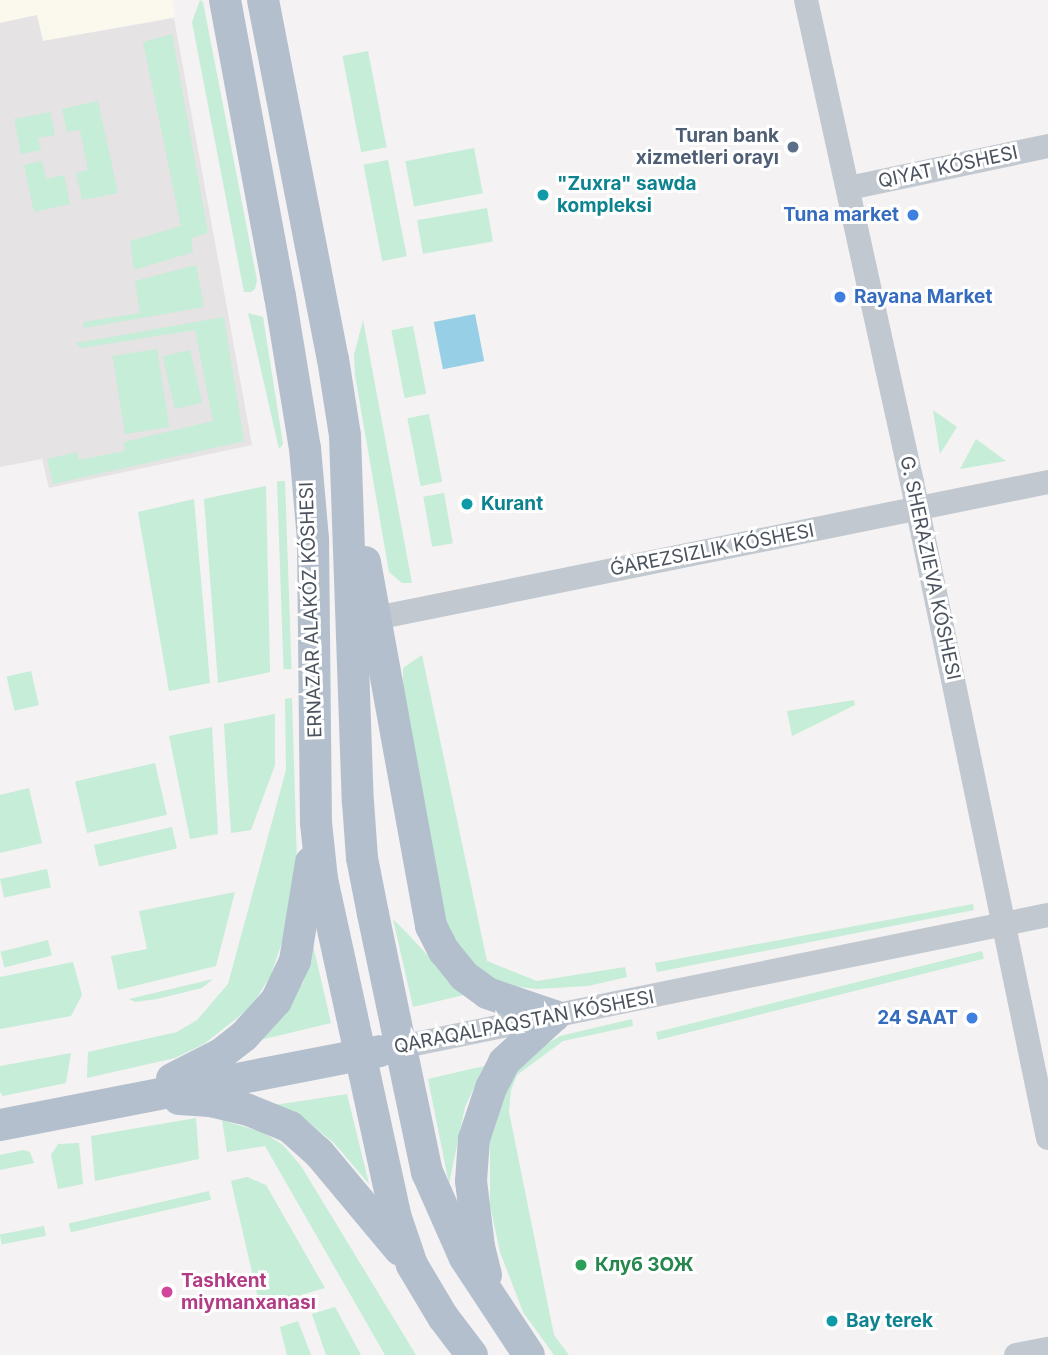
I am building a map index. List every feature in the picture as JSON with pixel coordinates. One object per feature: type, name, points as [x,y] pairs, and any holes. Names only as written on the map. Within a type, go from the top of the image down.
[{"type":"main road","name":"ERNAZAR ALAKÓZ KÓSHESI","points":[[225,0],[246,105],[305,448],[313,540],[316,823],[322,879],[387,1186],[412,1265]]},
{"type":"main road","name":"ERNAZAR ALAKÓZ KÓSHESI","points":[[263,0],[333,359],[348,471],[352,662],[362,858],[427,1172],[447,1223],[495,1306]]},
{"type":"main road","points":[[246,105],[282,98]]},
{"type":"main road","points":[[348,471],[431,926],[444,951],[464,976],[479,987],[517,1006],[554,1016]]},
{"type":"main road","points":[[139,1096],[222,1054],[276,1001],[295,961],[316,823]]},
{"type":"main road","points":[[529,1355],[495,1306],[479,1247],[471,1181],[474,1139],[491,1088],[504,1062],[554,1016]]},
{"type":"main road","name":"QARAQALPAQSTAN KÓSHESI","points":[[0,1125],[400,1047]]},
{"type":"main road","points":[[139,1096],[210,1101],[246,1109],[290,1127],[346,1184],[412,1265],[443,1317],[472,1355]]},
{"type":"street","name":"G. SHERAZIEVA KÓSHESI","points":[[806,0],[918,509],[1048,1138]]},
{"type":"street","points":[[849,188],[1048,146]]},
{"type":"street","name":"ǴAREZSIZLIK KÓSHESI","points":[[376,618],[1048,482]]},
{"type":"street","points":[[352,662],[364,629],[376,618]]},
{"type":"street","name":"QARAQALPAQSTAN KÓSHESI","points":[[400,1047],[1048,915]]},
{"type":"street","points":[[1016,1355],[1048,1349]]},
{"type":"shaded area","points":[[0,0],[172,0],[175,17],[42,41],[37,16],[0,23]]},
{"type":"shaded area","points":[[37,15],[43,41],[174,18],[252,445],[49,488],[42,459],[0,467],[0,23]]},
{"type":"green space","points":[[200,0],[203,2],[257,280],[255,289],[251,292],[244,292],[192,22]]},
{"type":"green space","points":[[172,34],[208,233],[191,238],[193,252],[134,270],[130,241],[181,226],[143,42]]},
{"type":"green space","points":[[368,51],[387,147],[361,152],[342,56]]},
{"type":"green space","points":[[98,101],[118,193],[82,200],[76,173],[88,170],[80,130],[67,132],[62,109]]},
{"type":"green space","points":[[50,112],[55,135],[38,138],[41,150],[21,154],[14,119]]},
{"type":"green space","points":[[474,148],[483,193],[414,207],[405,161]]},
{"type":"green space","points":[[388,160],[407,256],[382,261],[363,165]]},
{"type":"green space","points":[[42,161],[46,179],[64,175],[70,204],[34,212],[24,165]]},
{"type":"green space","points":[[487,208],[493,241],[423,254],[417,220]]},
{"type":"green space","points":[[196,265],[204,307],[84,328],[83,322],[140,313],[135,281]]},
{"type":"green space","points":[[248,313],[263,317],[283,444],[279,449]]},
{"type":"green space","points":[[224,317],[244,441],[53,484],[47,459],[77,452],[79,460],[125,451],[124,442],[213,421],[195,330],[81,348],[76,343]]},
{"type":"green space","points":[[363,320],[412,583],[402,583],[389,572],[355,375],[354,355]]},
{"type":"green space","points":[[413,326],[426,394],[405,398],[391,330]]},
{"type":"green space","points":[[157,349],[169,427],[125,434],[113,356]]},
{"type":"green space","points":[[190,350],[202,403],[175,409],[163,356]]},
{"type":"green space","points":[[933,410],[957,427],[940,454]]},
{"type":"green space","points":[[429,414],[442,482],[421,486],[407,418]]},
{"type":"green space","points":[[976,439],[1006,461],[960,469]]},
{"type":"green space","points":[[277,481],[285,481],[292,669],[284,669]]},
{"type":"green space","points":[[266,486],[270,672],[218,683],[204,499]]},
{"type":"green space","points":[[444,493],[453,543],[432,547],[423,497]]},
{"type":"green space","points":[[194,499],[210,683],[169,691],[138,512]]},
{"type":"green space","points":[[422,655],[487,961],[537,981],[625,967],[627,977],[588,986],[536,989],[505,985],[473,969],[444,922],[403,692],[403,668]]},
{"type":"green space","points":[[31,671],[39,705],[15,711],[7,677]]},
{"type":"green space","points":[[292,698],[297,864],[283,939],[271,975],[251,1007],[204,1044],[175,1058],[87,1078],[88,1052],[177,1032],[197,1020],[228,984],[286,770],[285,699]]},
{"type":"green space","points":[[854,700],[855,705],[792,736],[787,711]]},
{"type":"green space","points":[[275,714],[275,765],[251,830],[231,833],[224,724]]},
{"type":"green space","points":[[212,727],[218,834],[190,839],[169,736]]},
{"type":"green space","points":[[155,763],[167,815],[87,833],[75,781]]},
{"type":"green space","points":[[29,788],[42,843],[0,853],[0,795]]},
{"type":"green space","points":[[172,827],[177,848],[99,866],[94,845]]},
{"type":"green space","points":[[47,869],[51,888],[4,898],[0,879]]},
{"type":"green space","points":[[235,892],[216,966],[118,990],[111,956],[147,949],[139,911]]},
{"type":"green space","points":[[973,904],[974,910],[657,972],[655,963]]},
{"type":"green space","points":[[393,919],[406,932],[464,995],[413,1007]]},
{"type":"green space","points":[[48,940],[52,956],[4,967],[0,952]]},
{"type":"green space","points":[[313,945],[331,1023],[256,1041],[281,1014],[303,983]]},
{"type":"green space","points":[[982,951],[984,959],[658,1040],[656,1032]]},
{"type":"green space","points":[[73,962],[82,995],[71,1016],[0,1029],[0,977]]},
{"type":"green space","points":[[213,979],[202,988],[157,999],[135,1002],[129,999]]},
{"type":"green space","points":[[632,1019],[633,1026],[563,1041],[517,1075],[511,1090],[509,1112],[554,1335],[569,1355],[554,1355],[523,1312],[500,1252],[490,1205],[490,1128],[515,1064],[560,1036]]},
{"type":"green space","points":[[71,1053],[66,1083],[3,1096],[0,1092],[0,1066]]},
{"type":"green space","points":[[484,1066],[465,1107],[449,1184],[428,1079]]},
{"type":"green space","points":[[347,1094],[369,1184],[334,1143],[302,1117],[268,1106]]},
{"type":"green space","points":[[196,1118],[199,1159],[95,1181],[91,1136]]},
{"type":"green space","points":[[222,1120],[262,1132],[283,1145],[301,1166],[416,1355],[385,1355],[265,1146],[227,1152]]},
{"type":"green space","points":[[79,1143],[83,1184],[58,1189],[51,1155],[58,1144]]},
{"type":"green space","points":[[23,1150],[30,1152],[34,1163],[0,1170],[0,1155]]},
{"type":"green space","points":[[247,1177],[266,1185],[325,1288],[273,1303],[270,1296],[258,1298],[231,1181]]},
{"type":"green space","points":[[209,1191],[211,1200],[71,1232],[69,1223]]},
{"type":"green space","points":[[44,1226],[46,1236],[2,1244],[0,1235]]},
{"type":"green space","points":[[335,1307],[361,1355],[326,1355],[312,1314]]},
{"type":"green space","points":[[298,1321],[311,1355],[287,1355],[280,1327]]},
{"type":"water","points":[[475,314],[484,361],[443,369],[434,322]]},
{"type":"place","name":"Turan bank xizmetleri orayı","points":[[793,147]]},
{"type":"place","name":"\"Zuxra\" sawda kompleksi","points":[[543,195]]},
{"type":"place","name":"Tuna market","points":[[913,215]]},
{"type":"place","name":"Rayana Market","points":[[840,297]]},
{"type":"place","name":"Kurant","points":[[467,504]]},
{"type":"place","name":"24 SAAT","points":[[972,1018]]},
{"type":"place","name":"Клуб ЗОЖ","points":[[581,1265]]},
{"type":"place","name":"Tashkent miymanxanası","points":[[167,1292]]},
{"type":"place","name":"Bay terek","points":[[832,1321]]}]
